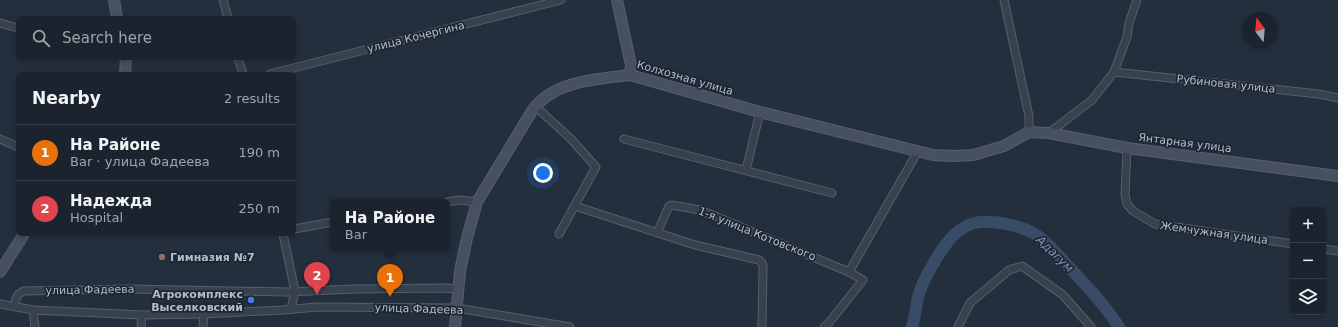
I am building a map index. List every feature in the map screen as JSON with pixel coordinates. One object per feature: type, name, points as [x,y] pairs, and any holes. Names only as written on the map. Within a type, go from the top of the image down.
[{"type":"main road","points":[[114,0],[118,16]]},
{"type":"main road","points":[[617,0],[631,65],[630,75]]},
{"type":"main road","points":[[124,60],[125,72]]},
{"type":"main road","name":"Колхозная улица","points":[[455,327],[460,271],[467,238],[478,202],[535,106],[548,94],[572,84],[630,75],[760,112],[933,154],[954,156],[973,155],[1004,146],[1029,132]]},
{"type":"main road","name":"Янтарная улица","points":[[1029,132],[1049,133],[1127,148],[1338,176]]},
{"type":"main road","points":[[0,272],[23,236]]},
{"type":"street","points":[[223,0],[227,16]]},
{"type":"street","name":"улица Кочергина","points":[[278,72],[561,0]]},
{"type":"street","points":[[1004,0],[1029,116],[1029,132]]},
{"type":"street","points":[[1049,133],[1092,100],[1114,72],[1127,37],[1129,23],[1137,0]]},
{"type":"street","points":[[0,23],[16,27]]},
{"type":"street","points":[[239,60],[242,72]]},
{"type":"street","name":"Рубиновая улица","points":[[1114,72],[1319,94],[1338,98]]},
{"type":"street","points":[[535,106],[570,138],[596,167],[559,234]]},
{"type":"street","points":[[746,170],[760,112]]},
{"type":"street","points":[[0,138],[16,146]]},
{"type":"street","points":[[624,138],[832,193]]},
{"type":"street","name":"Жемчужная улица","points":[[1127,148],[1124,195],[1127,204],[1133,211],[1155,224],[1290,244]]},
{"type":"street","points":[[824,327],[863,280],[848,272],[918,151]]},
{"type":"street","points":[[450,202],[459,200],[478,202]]},
{"type":"street","name":"1-я улица Котовского","points":[[657,233],[669,206],[672,205],[700,210],[848,272]]},
{"type":"street","points":[[575,206],[695,245],[759,260],[763,266],[762,325]]},
{"type":"street","points":[[296,229],[330,223]]},
{"type":"street","points":[[283,236],[295,291],[291,309]]},
{"type":"street","points":[[1326,249],[1338,251]]},
{"type":"street","points":[[958,327],[970,303],[1009,270],[1022,266],[1063,295],[1091,327]]},
{"type":"street","name":"улица Фадеева","points":[[14,307],[16,297],[19,293],[24,291],[130,289],[287,292],[354,289],[448,288],[459,290]]},
{"type":"street","name":"улица Фадеева","points":[[0,304],[33,310],[142,315],[204,314],[316,307],[457,308],[570,327]]},
{"type":"street","points":[[33,310],[35,327]]},
{"type":"street","points":[[203,327],[204,314]]},
{"type":"street","points":[[141,327],[142,315]]},
{"type":"waterway","name":"Адагум","points":[[912,327],[920,290],[943,248],[959,231],[966,226],[978,222],[1003,223],[1017,226],[1044,240],[1094,294],[1119,327]]},
{"type":"place","name":"Гимназия №7","points":[[162,257]]},
{"type":"place","name":"Надежда","points":[[317,295]]},
{"type":"place","name":"На Районе","points":[[390,297]]},
{"type":"place","name":"Агрокомплекс Выселковский","points":[[251,300]]}]
